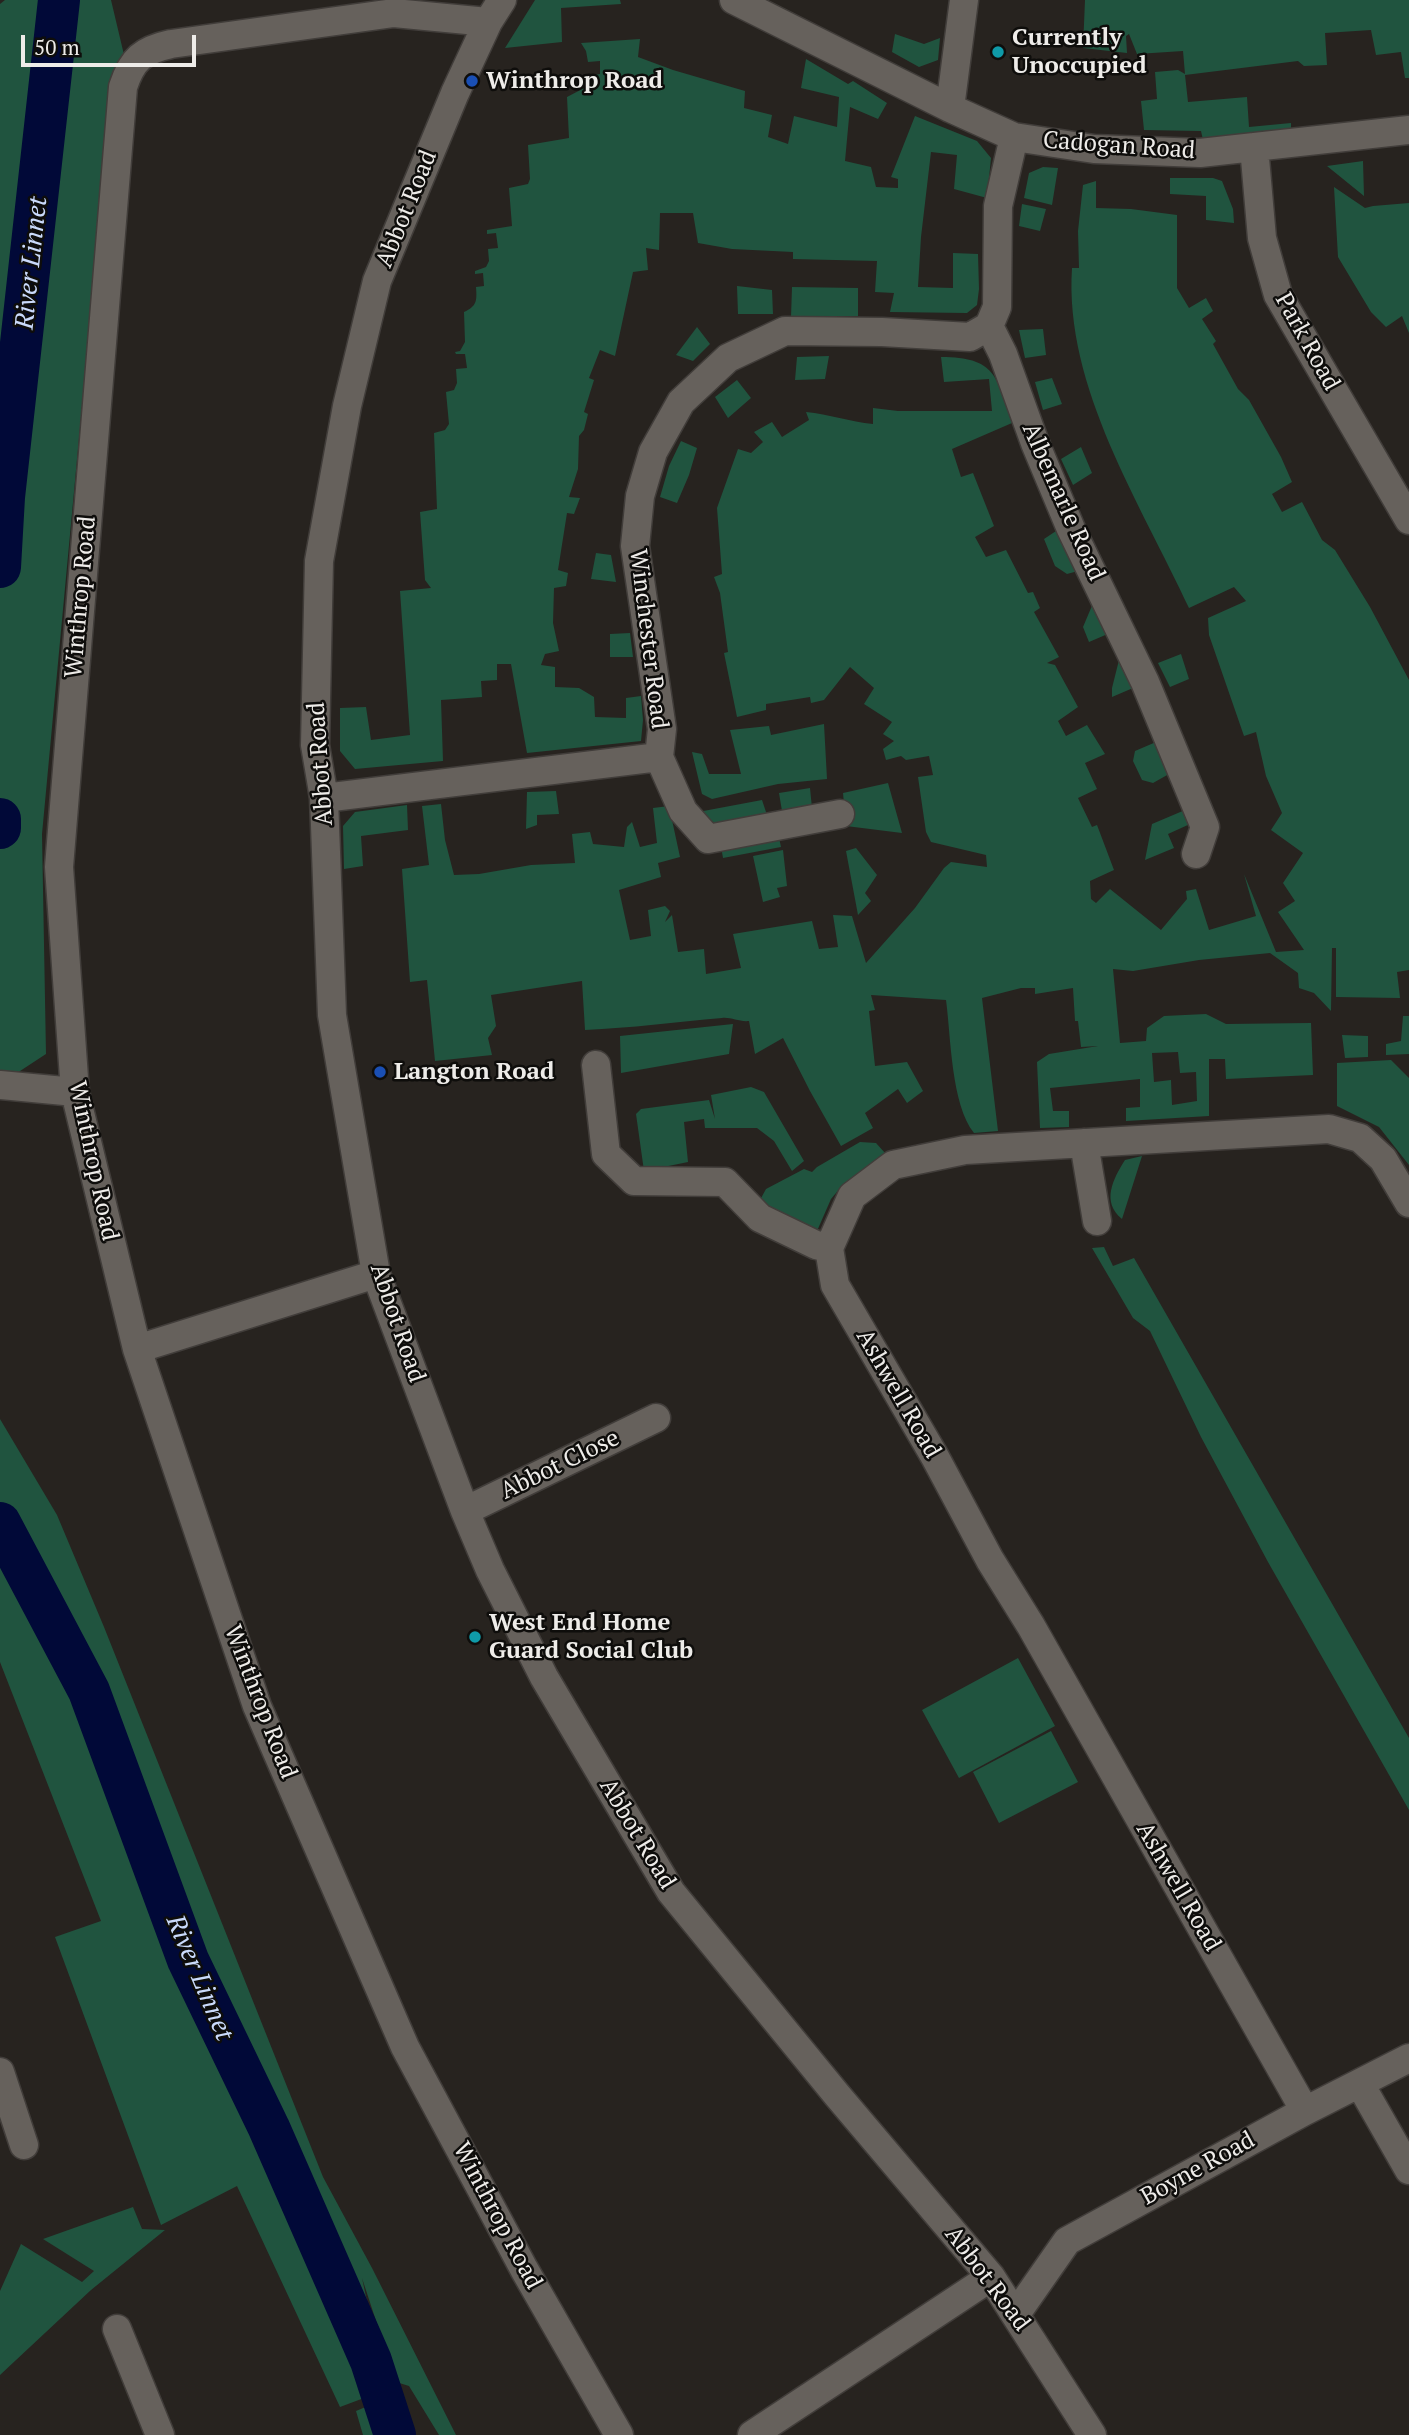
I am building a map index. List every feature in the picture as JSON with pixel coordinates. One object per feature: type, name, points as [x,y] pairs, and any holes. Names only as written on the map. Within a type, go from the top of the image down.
[{"type":"street","name":"Cadogan Road","points":[[734,0],[1014,137],[1094,149],[1200,153],[1409,130]]},
{"type":"street","points":[[950,108],[964,0]]},
{"type":"street","name":"Abbot Road","points":[[495,11],[455,93],[377,281],[347,406],[319,561],[315,745],[324,798],[332,1015],[376,1275],[490,1570],[544,1677],[671,1892],[991,2277],[1081,2422],[1092,2435]]},
{"type":"street","name":"Winthrop Road","points":[[495,11],[394,13],[171,44],[150,49],[128,70],[122,101],[59,867],[75,1092],[137,1349],[257,1706],[400,2034],[524,2269],[619,2435]]},
{"type":"street","points":[[989,326],[997,307],[998,206],[1014,137]]},
{"type":"street","name":"Park Road","points":[[1254,147],[1262,238],[1278,295],[1409,520]]},
{"type":"street","name":"Winchester Road","points":[[324,798],[659,757],[662,729],[635,546],[640,496],[653,452],[681,402],[728,358],[785,331],[881,332],[970,337],[989,326]]},
{"type":"street","name":"Albemarle Road","points":[[989,326],[1003,354],[1035,443],[1071,529],[1145,682],[1205,827],[1196,854]]},
{"type":"street","points":[[659,757],[683,811],[708,839],[840,814]]},
{"type":"street","points":[[596,1065],[606,1154],[634,1181],[725,1182],[760,1218],[816,1245],[829,1248],[852,1196],[893,1165],[965,1150],[1329,1129],[1360,1138],[1383,1158],[1409,1203]]},
{"type":"street","points":[[0,1085],[75,1092]]},
{"type":"street","points":[[1084,1143],[1097,1221]]},
{"type":"street","name":"Ashwell Road","points":[[829,1248],[835,1285],[1305,2111]]},
{"type":"street","points":[[137,1349],[376,1275]]},
{"type":"street","name":"Abbot Close","points":[[465,1511],[656,1418]]},
{"type":"street","name":"Boyne Road","points":[[1016,2314],[1067,2241],[1305,2111],[1409,2059]]},
{"type":"street","points":[[0,2072],[24,2145]]},
{"type":"street","points":[[1360,2084],[1409,2170]]},
{"type":"street","points":[[752,2435],[991,2277]]},
{"type":"street","points":[[117,2329],[160,2435]]},
{"type":"green space","points":[[5,0],[111,0],[125,59],[112,85],[42,834],[46,1054],[17,1073],[0,1075],[0,4]]},
{"type":"green space","points":[[535,0],[620,0],[621,4],[561,8],[562,42],[505,48]]},
{"type":"green space","points":[[1085,0],[1409,0],[1409,78],[1405,78],[1401,52],[1376,55],[1371,30],[1325,33],[1327,65],[1304,66],[1298,61],[1185,75],[1188,102],[1247,97],[1249,127],[1291,123],[1291,130],[1203,140],[1201,131],[1144,130],[1141,101],[1157,99],[1155,72],[1178,70],[1185,74],[1183,51],[1137,54],[1129,34],[1126,36],[1127,53],[1083,48]]},
{"type":"green space","points":[[895,34],[924,44],[940,38],[938,60],[919,67],[892,52]]},
{"type":"green space","points":[[640,39],[638,57],[745,91],[744,108],[772,115],[768,137],[788,144],[794,116],[837,127],[839,97],[801,88],[806,59],[848,84],[853,81],[887,103],[878,119],[850,107],[845,161],[871,167],[876,187],[898,188],[898,179],[891,177],[915,116],[977,141],[991,158],[987,198],[954,189],[957,155],[931,152],[918,287],[953,288],[953,253],[978,254],[977,305],[967,313],[890,312],[894,293],[875,292],[877,261],[793,259],[793,252],[732,249],[698,243],[693,213],[660,213],[659,250],[646,248],[648,270],[633,272],[615,356],[600,350],[589,378],[594,380],[584,412],[588,414],[584,430],[579,436],[578,469],[569,497],[580,498],[574,514],[567,513],[558,570],[568,573],[566,586],[554,588],[553,623],[559,651],[545,654],[541,665],[555,667],[555,687],[579,688],[594,697],[595,717],[626,718],[626,698],[641,696],[641,741],[527,753],[511,664],[497,664],[497,680],[481,681],[482,697],[441,700],[443,761],[355,769],[340,751],[340,708],[366,707],[371,740],[410,735],[400,591],[431,588],[425,580],[420,512],[437,509],[434,433],[445,430],[449,424],[446,392],[454,390],[457,383],[456,369],[467,368],[465,354],[455,352],[460,351],[465,342],[464,312],[472,308],[475,302],[476,287],[484,286],[483,273],[475,274],[475,271],[486,267],[489,261],[488,249],[498,248],[496,233],[487,234],[487,230],[512,226],[509,188],[528,184],[528,145],[569,138],[567,97],[588,86],[588,76],[600,74],[600,61],[588,62],[581,43]]},
{"type":"green space","points":[[1363,161],[1364,196],[1327,166]]},
{"type":"green space","points":[[1043,167],[1058,168],[1052,205],[1024,198],[1029,173]]},
{"type":"green space","points":[[1170,178],[1213,178],[1222,181],[1233,209],[1234,223],[1206,220],[1206,196],[1170,194]]},
{"type":"green space","points":[[1096,181],[1096,208],[1177,215],[1177,288],[1189,308],[1206,298],[1213,311],[1202,319],[1216,341],[1213,344],[1281,457],[1292,482],[1272,494],[1282,512],[1302,502],[1322,540],[1335,550],[1370,607],[1409,680],[1409,970],[1397,972],[1400,998],[1336,997],[1336,948],[1332,948],[1331,1011],[1314,993],[1299,988],[1298,973],[1270,953],[1199,960],[1133,971],[1113,969],[1120,1043],[1146,1041],[1147,1028],[1164,1016],[1206,1014],[1226,1024],[1311,1023],[1313,1075],[1226,1079],[1225,1059],[1209,1059],[1209,1116],[1126,1121],[1126,1108],[1140,1107],[1140,1079],[1050,1088],[1053,1111],[1069,1111],[1069,1127],[1040,1128],[1037,1062],[1049,1054],[1098,1046],[1081,1047],[1078,1021],[1075,1021],[1073,988],[1035,994],[1035,988],[1021,988],[982,998],[998,1131],[974,1133],[966,1120],[956,1088],[946,1000],[871,995],[875,1010],[869,1011],[875,1066],[907,1062],[923,1091],[907,1103],[898,1089],[865,1113],[873,1128],[841,1146],[783,1038],[755,1054],[749,1021],[725,1018],[585,1030],[582,981],[491,995],[496,1026],[488,1038],[492,1055],[435,1061],[427,980],[410,982],[402,869],[429,865],[422,806],[441,804],[445,840],[454,875],[479,874],[531,865],[575,863],[572,834],[590,832],[593,844],[624,847],[627,827],[632,822],[640,847],[657,843],[653,808],[669,806],[680,857],[658,863],[661,877],[619,890],[630,940],[651,936],[648,910],[665,906],[670,911],[665,922],[672,915],[678,952],[704,949],[706,974],[741,968],[733,934],[812,921],[819,949],[838,947],[833,915],[852,916],[866,963],[951,862],[987,867],[986,855],[931,842],[926,832],[918,777],[933,775],[929,756],[906,760],[901,756],[886,760],[883,749],[894,741],[883,734],[892,722],[864,704],[874,688],[850,667],[824,700],[811,703],[810,697],[766,704],[766,710],[737,717],[724,653],[728,652],[720,593],[714,577],[722,574],[717,508],[738,449],[751,453],[763,442],[754,432],[772,422],[782,437],[809,420],[806,412],[873,424],[873,408],[898,411],[992,411],[989,379],[944,382],[941,357],[959,358],[984,366],[992,373],[1002,393],[1012,423],[952,449],[961,477],[973,473],[994,526],[975,537],[986,557],[1006,550],[1028,593],[1033,592],[1040,608],[1034,612],[1059,657],[1047,663],[1055,665],[1078,707],[1058,721],[1066,736],[1087,725],[1105,754],[1085,763],[1097,789],[1078,798],[1092,827],[1097,825],[1114,870],[1090,881],[1091,899],[1096,903],[1110,889],[1161,930],[1187,899],[1186,891],[1196,889],[1209,930],[1256,916],[1244,874],[1276,952],[1304,950],[1278,912],[1295,901],[1283,883],[1303,853],[1271,830],[1282,813],[1266,776],[1256,732],[1244,736],[1209,635],[1208,618],[1246,601],[1234,587],[1189,608],[1110,444],[1080,357],[1073,313],[1072,268],[1079,268],[1078,231],[1083,185]],"holes":[[[1178,1052],[1180,1073],[1196,1072],[1197,1101],[1172,1105],[1171,1080],[1154,1082],[1152,1053]]]},
{"type":"green space","points":[[1334,187],[1365,208],[1409,203],[1409,333],[1402,316],[1386,327],[1371,312],[1338,257]]},
{"type":"green space","points":[[1022,204],[1046,209],[1040,231],[1019,226]]},
{"type":"green space","points":[[737,286],[772,290],[773,314],[738,314]]},
{"type":"green space","points":[[792,287],[858,288],[858,316],[791,317]]},
{"type":"green space","points":[[697,327],[710,344],[693,361],[676,355]]},
{"type":"green space","points":[[1043,329],[1046,355],[1025,358],[1019,330]]},
{"type":"green space","points":[[829,356],[825,379],[795,380],[797,357]]},
{"type":"green space","points":[[1052,378],[1062,404],[1043,410],[1035,382]]},
{"type":"green space","points":[[737,380],[751,398],[728,418],[715,397]]},
{"type":"green space","points":[[681,441],[697,448],[677,503],[660,497],[669,466]]},
{"type":"green space","points":[[1081,447],[1092,473],[1073,485],[1061,459]]},
{"type":"green space","points":[[1059,529],[1078,571],[1067,574],[1055,566],[1044,539]]},
{"type":"green space","points":[[596,553],[611,555],[616,582],[591,579]]},
{"type":"green space","points":[[1094,601],[1110,633],[1089,642],[1083,627]]},
{"type":"green space","points":[[630,633],[633,657],[610,657],[610,634]]},
{"type":"green space","points":[[1181,654],[1189,679],[1170,687],[1158,663]]},
{"type":"green space","points":[[1119,660],[1133,688],[1112,697],[1112,688]]},
{"type":"green space","points":[[824,724],[827,779],[778,784],[712,799],[702,794],[692,752],[702,754],[709,774],[741,774],[730,730],[769,726],[771,735]]},
{"type":"green space","points":[[1156,742],[1169,774],[1153,783],[1142,780],[1133,761],[1135,751]]},
{"type":"green space","points":[[888,783],[902,833],[846,826],[843,793]]},
{"type":"green space","points":[[810,788],[812,808],[782,811],[779,793]]},
{"type":"green space","points":[[556,791],[559,814],[537,815],[537,825],[526,829],[527,792]]},
{"type":"green space","points":[[762,800],[767,815],[718,823],[704,820],[698,812]]},
{"type":"green space","points":[[407,805],[408,830],[361,836],[363,866],[344,869],[343,826],[355,812]]},
{"type":"green space","points":[[1185,810],[1190,824],[1168,834],[1174,848],[1145,860],[1152,824]]},
{"type":"green space","points":[[778,833],[781,847],[723,858],[720,841]]},
{"type":"green space","points":[[856,848],[877,875],[865,893],[871,901],[858,915],[846,851]]},
{"type":"green space","points":[[783,850],[787,886],[777,888],[780,897],[763,902],[753,856]]},
{"type":"green space","points":[[1403,1016],[1409,1016],[1409,1054],[1386,1055],[1386,1044],[1401,1041]]},
{"type":"green space","points":[[733,1024],[729,1054],[621,1073],[620,1036]]},
{"type":"green space","points":[[1342,1035],[1368,1036],[1368,1057],[1345,1058]]},
{"type":"green space","points":[[1391,1060],[1409,1078],[1409,1165],[1379,1127],[1337,1106],[1337,1063]]},
{"type":"green space","points":[[751,1087],[764,1092],[804,1161],[792,1171],[774,1141],[757,1128],[705,1128],[704,1119],[684,1122],[688,1162],[644,1171],[636,1114],[641,1109],[709,1100],[715,1119],[711,1095]]},
{"type":"green space","points":[[860,1142],[876,1143],[885,1153],[841,1187],[831,1199],[817,1231],[785,1223],[760,1200],[766,1189],[804,1169],[812,1172]]},
{"type":"green space","points":[[1142,1156],[1122,1219],[1112,1205],[1113,1183],[1125,1160]]},
{"type":"green space","points":[[1104,1247],[1113,1266],[1134,1258],[1409,1738],[1409,1810],[1268,1562],[1201,1437],[1150,1331],[1133,1318],[1092,1248]]},
{"type":"green space","points":[[0,1419],[57,1515],[323,2177],[456,2435],[439,2435],[409,2386],[396,2382],[362,2278],[385,2385],[364,2398],[340,2407],[237,2186],[161,2225],[55,1937],[101,1921],[0,1662]]},
{"type":"green space","points":[[1018,1658],[1055,1726],[959,1778],[922,1710]]},
{"type":"green space","points":[[1051,1731],[1078,1782],[999,1823],[973,1772]]},
{"type":"green space","points":[[133,2207],[142,2229],[165,2230],[91,2290],[0,2375],[0,2291],[21,2244],[82,2282],[94,2271],[43,2239]]},
{"type":"green space","points":[[387,2398],[398,2435],[363,2435],[356,2411]]},
{"type":"waterway","name":"River Linnet","points":[[0,567],[4,497],[59,0]]},
{"type":"waterway","name":"River Linnet","points":[[0,819],[0,828]]},
{"type":"waterway","name":"River Linnet","points":[[0,1523],[89,1691],[188,1960],[269,2128],[371,2361],[395,2435]]},
{"type":"place","name":"Currently Unoccupied","points":[[998,52]]},
{"type":"place","name":"Winthrop Road","points":[[472,81]]},
{"type":"place","name":"Langton Road","points":[[380,1072]]},
{"type":"place","name":"West End Home Guard Social Club","points":[[475,1637]]}]
